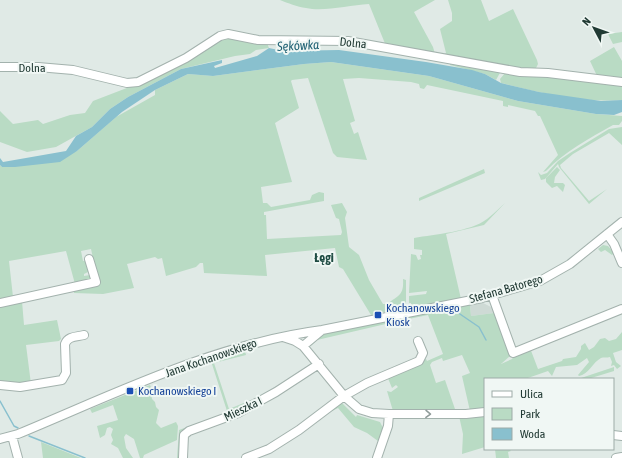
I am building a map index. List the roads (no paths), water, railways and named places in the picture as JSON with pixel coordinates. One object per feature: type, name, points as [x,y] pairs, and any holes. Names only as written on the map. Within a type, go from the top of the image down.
[{"type":"street","name":"Dolna","points":[[0,67],[38,67],[73,70],[127,83],[138,82],[186,58],[222,35],[228,34],[258,40],[348,41],[520,72],[548,73],[622,82]]},
{"type":"street","name":"Stefana Batorego","points":[[283,337],[492,295],[540,281],[570,264],[622,222]]},
{"type":"street","points":[[607,234],[614,244],[622,263]]},
{"type":"street","points":[[0,303],[96,282],[90,259]]},
{"type":"street","points":[[492,295],[513,353],[622,309]]},
{"type":"street","name":"Stefana Batorego","points":[[300,344],[322,330]]},
{"type":"street","points":[[299,333],[300,344]]},
{"type":"street","points":[[0,385],[20,387],[62,380],[66,373],[66,340],[84,335]]},
{"type":"street","points":[[283,337],[300,344],[319,364],[344,396],[359,409],[372,413],[389,414],[466,414],[484,412]]},
{"type":"street","name":"Jana Kochanowskiego","points":[[0,439],[12,436],[197,360],[242,346],[283,337]]},
{"type":"street","points":[[246,458],[269,449],[299,430],[344,396],[373,380],[419,361],[423,353],[418,341]]},
{"type":"street","name":"Mieszka I","points":[[183,458],[184,436],[189,431],[238,413],[276,392],[319,364]]},
{"type":"street","points":[[377,458],[388,426],[389,414]]},
{"type":"street","points":[[12,436],[18,458]]},
{"type":"street","points":[[616,458],[622,457]]},
{"type":"water","points":[[269,48],[283,51],[339,50],[472,70],[485,74],[501,83],[539,92],[601,101],[622,100],[622,112],[614,115],[596,114],[518,101],[429,76],[331,62],[304,64],[213,76],[188,74],[155,90],[122,112],[77,151],[60,162],[15,167],[2,167],[0,165],[0,158],[3,162],[66,151],[76,136],[92,127],[110,109],[128,97],[181,69],[222,60],[222,63],[214,66],[215,68],[257,56]]},
{"type":"waterway","points":[[454,310],[479,327],[486,340]]},
{"type":"waterway","points":[[0,401],[14,426],[18,428]]},
{"type":"waterway","points":[[29,436],[85,458]]},
{"type":"place","name":"Kochanowskiego Kiosk","points":[[378,315]]},
{"type":"place","name":"Kochanowskiego I","points":[[130,391]]},
{"type":"district","name":"Łęgi","points":[[324,257]]},
{"type":"water label","name":"Sękówka","points":[[298,45]]}]
